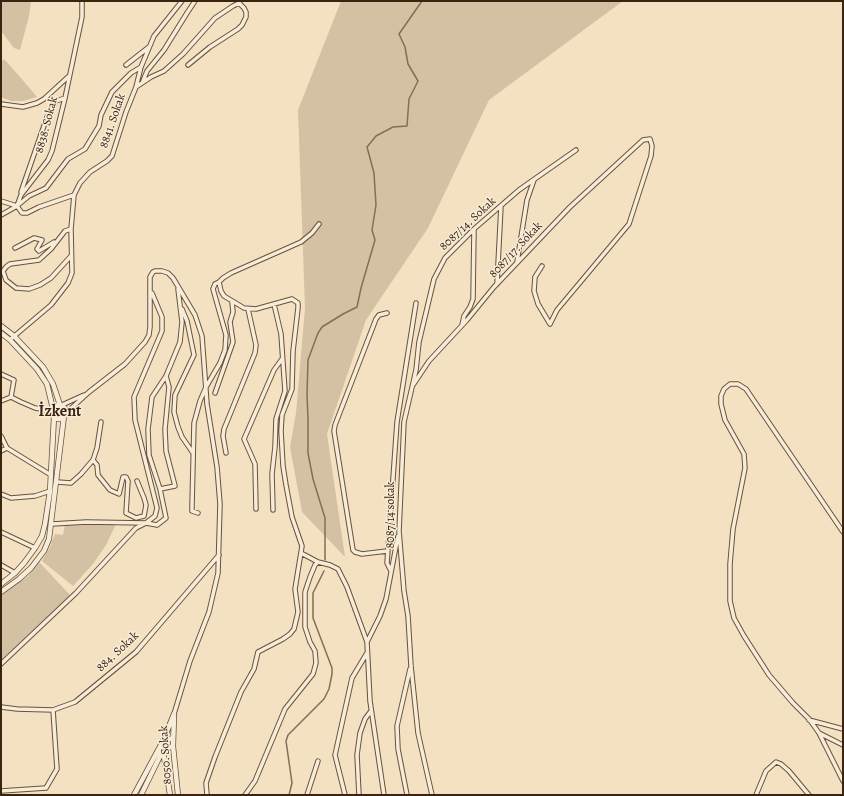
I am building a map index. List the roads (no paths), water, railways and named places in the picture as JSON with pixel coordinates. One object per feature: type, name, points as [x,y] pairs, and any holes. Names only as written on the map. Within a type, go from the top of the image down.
[{"type":"street","name":"8838. Sokak","points":[[17,206],[21,195],[48,160],[52,151],[82,17],[82,1]]},
{"type":"street","name":"8841. Sokak","points":[[12,338],[51,305],[68,283],[72,273],[71,229],[74,195],[80,183],[90,172],[112,156],[126,112],[136,87],[141,67],[154,36],[182,1]]},
{"type":"street","points":[[142,82],[147,71],[164,50],[195,1]]},
{"type":"street","points":[[136,87],[142,82],[164,71],[183,54],[215,18],[239,2],[246,12],[246,17],[242,25],[210,47],[188,65]]},
{"type":"street","points":[[126,65],[150,46]]},
{"type":"street","points":[[1,215],[17,206],[29,196],[46,188],[68,159],[84,149],[97,131],[103,109],[112,92],[131,73],[141,67]]},
{"type":"street","points":[[1,104],[23,107],[38,103],[69,75]]},
{"type":"street","points":[[21,195],[47,117],[56,102],[65,98]]},
{"type":"street","name":"8087/17. Sokak","points":[[411,390],[429,361],[517,263],[570,207],[643,140],[650,139],[652,146],[651,156],[629,224],[557,310],[550,324],[538,304],[534,291],[535,277],[542,266]]},
{"type":"street","name":"8087/14. Sokak","points":[[411,390],[416,370],[419,342],[434,279],[445,258],[474,229],[519,190],[576,150]]},
{"type":"street","points":[[517,263],[527,200],[534,179]]},
{"type":"street","points":[[1,201],[17,206],[22,213],[27,213],[39,207],[74,195]]},
{"type":"street","points":[[497,285],[501,206]]},
{"type":"street","points":[[198,513],[192,511],[194,423],[198,407],[206,387],[220,363],[225,350],[226,335],[213,289],[215,284],[231,273],[301,242],[312,233],[319,224]]},
{"type":"street","points":[[71,229],[64,231],[51,249],[39,260],[10,264],[6,266],[3,271],[6,280],[16,288],[29,289],[51,278],[72,255]]},
{"type":"street","points":[[462,326],[464,316],[473,299],[474,229]]},
{"type":"street","points":[[16,248],[34,238],[38,238],[42,240],[37,249],[39,251],[58,240]]},
{"type":"street","points":[[54,417],[58,418],[65,415],[88,392],[125,364],[145,342],[149,335],[150,327],[150,278],[153,272],[158,270],[168,273],[173,278],[195,315],[202,336],[207,404],[215,452],[220,504],[218,573],[208,612],[190,661],[174,714],[163,741],[134,795]]},
{"type":"street","points":[[207,795],[206,784],[214,758],[241,692],[254,669],[258,652],[283,639],[294,629],[298,612],[295,589],[302,546],[292,517],[284,472],[281,431],[282,415],[292,389],[293,352],[298,303],[292,299],[256,309],[248,308],[232,302],[221,292],[219,282]]},
{"type":"street","points":[[52,524],[86,522],[146,523],[157,525],[166,518],[160,489],[149,454],[148,429],[152,397],[166,376],[180,342],[182,322],[178,288]]},
{"type":"street","points":[[1,664],[64,604],[136,528],[155,516],[157,508],[135,420],[134,397],[162,331],[162,317],[150,290]]},
{"type":"street","points":[[214,393],[233,342],[230,322],[233,312],[232,302]]},
{"type":"street","points":[[391,571],[387,563],[387,551],[397,422],[416,303]]},
{"type":"street","points":[[273,510],[272,474],[276,419],[285,391],[281,334],[274,304]]},
{"type":"street","points":[[181,307],[187,321],[194,355],[175,395],[174,412],[182,437],[194,454]]},
{"type":"street","points":[[226,453],[223,436],[224,429],[255,353],[256,345],[248,308]]},
{"type":"street","points":[[387,313],[379,315],[376,319],[334,431],[353,550],[362,554],[387,551]]},
{"type":"street","points":[[1,326],[37,369],[47,384],[54,417],[50,491],[42,536],[35,548],[15,573],[1,584]]},
{"type":"street","points":[[1,333],[12,338],[43,367],[53,384],[61,405],[65,408],[49,539],[44,551],[31,568],[20,579],[1,592]]},
{"type":"street","points":[[256,509],[255,464],[244,439],[274,370],[282,359]]},
{"type":"street","points":[[1,374],[14,380],[11,396]]},
{"type":"street","points":[[160,489],[175,486],[166,451],[165,429],[169,387],[166,376]]},
{"type":"street","points":[[843,532],[746,389],[738,384],[730,384],[724,389],[721,404],[725,420],[744,454],[745,468],[733,529],[730,564],[730,601],[734,618],[769,675],[819,733],[843,781]]},
{"type":"street","name":"8087/14 sokak","points":[[411,390],[404,422],[399,531],[404,591],[408,616],[411,666]]},
{"type":"street","points":[[52,410],[57,405],[61,405],[88,392]]},
{"type":"street","points":[[11,396],[28,405],[52,410]]},
{"type":"street","points":[[1,401],[11,396]]},
{"type":"street","points":[[57,482],[70,483],[81,474],[93,460],[97,448],[101,422]]},
{"type":"street","points":[[1,436],[7,448],[51,475]]},
{"type":"street","points":[[1,451],[7,448]]},
{"type":"street","points":[[93,460],[97,465],[98,475],[105,486],[110,490],[119,494],[123,477],[126,477],[128,481],[126,513],[136,518],[144,516],[146,505],[137,482]]},
{"type":"street","points":[[1,494],[11,498],[35,496],[50,491]]},
{"type":"street","points":[[367,642],[380,616],[386,599],[399,531]]},
{"type":"street","points":[[1,532],[35,548]]},
{"type":"street","points":[[301,553],[318,562],[330,564],[338,569],[367,642],[368,685],[384,795]]},
{"type":"street","name":"884. Sokak","points":[[1,707],[53,710],[74,702],[136,652],[219,555]]},
{"type":"street","points":[[245,795],[255,781],[285,709],[313,674],[316,663],[315,651],[305,627],[305,592],[315,565],[318,562]]},
{"type":"street","points":[[1,565],[15,573],[20,579]]},
{"type":"street","points":[[345,795],[335,755],[352,678],[367,653]]},
{"type":"street","points":[[407,795],[398,749],[397,726],[411,666]]},
{"type":"street","points":[[411,666],[418,733],[432,795]]},
{"type":"street","points":[[1,791],[46,788],[57,769],[53,710]]},
{"type":"street","points":[[359,795],[357,755],[360,733],[365,719],[371,711]]},
{"type":"street","name":"8050. Sokak","points":[[174,714],[173,746],[178,795]]},
{"type":"street","points":[[809,720],[843,729]]},
{"type":"street","points":[[819,733],[843,744]]},
{"type":"street","points":[[163,741],[174,738]]},
{"type":"street","name":"8050. Sokak","points":[[163,741],[170,795]]},
{"type":"street","points":[[142,794],[163,750],[173,746]]},
{"type":"street","points":[[307,795],[318,761]]},
{"type":"street","points":[[756,795],[766,770],[776,762],[789,770],[809,795]]},
{"type":"waterway","points":[[325,560],[325,518],[313,479],[308,453],[308,360],[318,333],[322,327],[357,307],[375,240],[372,230],[376,205],[374,173],[367,147],[376,136],[393,127],[407,126],[409,99],[418,81],[408,64],[405,47],[399,34],[422,1]]},
{"type":"waterway","points":[[289,795],[292,783],[286,741],[288,735],[324,699],[329,689],[332,674],[332,668],[313,618],[313,593],[324,571]]},
{"type":"district","name":"İzkent","points":[[60,412]]}]
